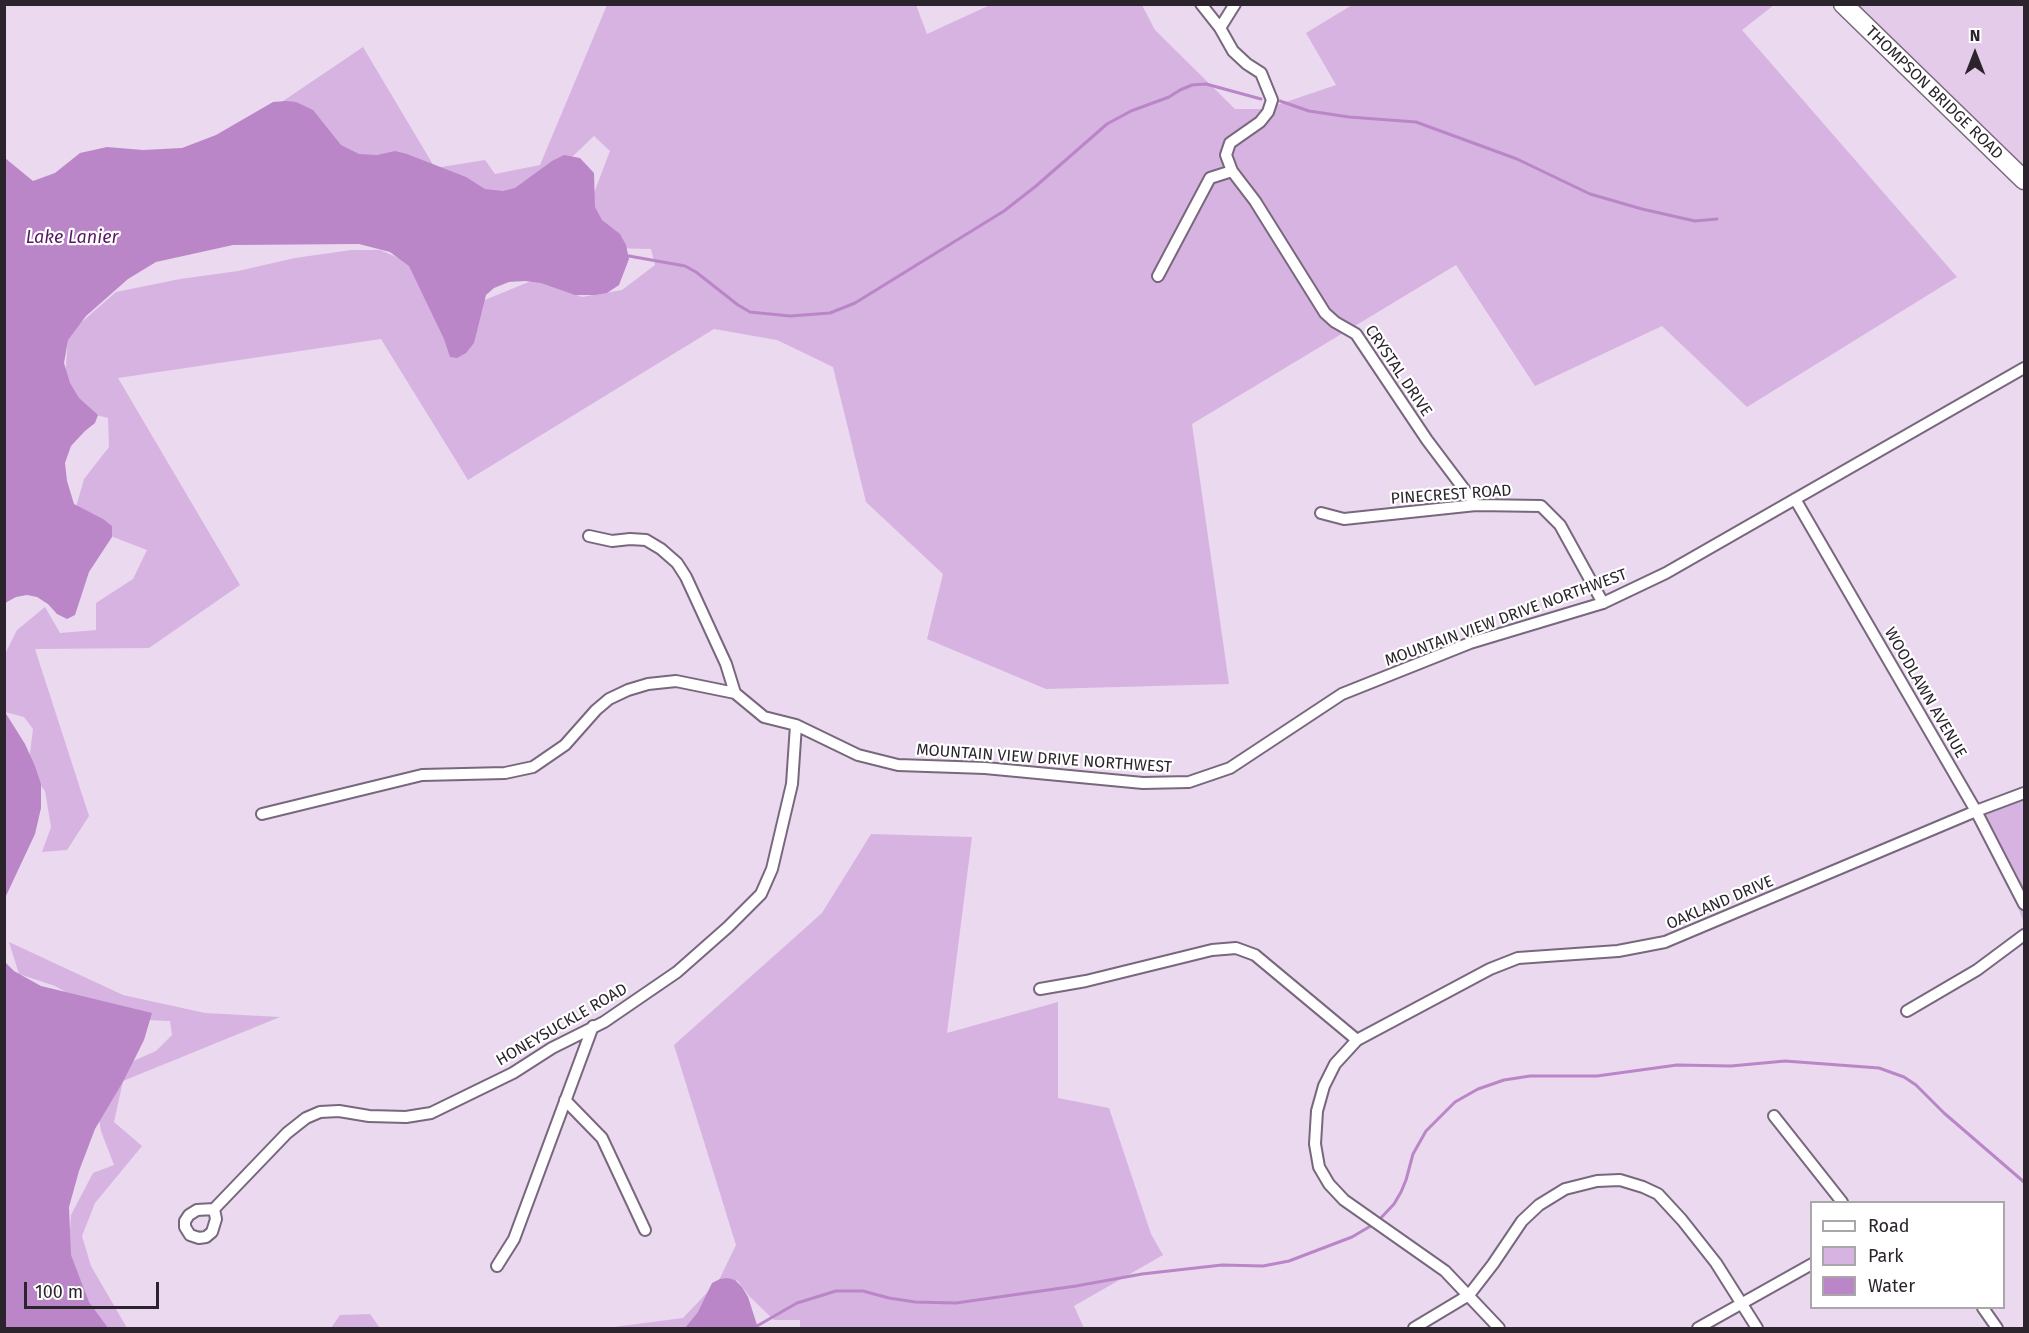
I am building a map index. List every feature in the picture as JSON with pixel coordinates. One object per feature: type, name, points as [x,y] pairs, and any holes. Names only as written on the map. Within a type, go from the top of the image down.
[{"type":"highway","name":"THOMPSON BRIDGE ROAD","points":[[1843,4],[2025,180]]},
{"type":"street","points":[[1158,276],[1210,178],[1232,171],[1226,155],[1230,143],[1260,122],[1268,112],[1272,100],[1261,73],[1246,64],[1233,51],[1220,28],[1202,4]]},
{"type":"street","points":[[1220,28],[1235,4]]},
{"type":"street","name":"CRYSTAL DRIVE","points":[[1232,171],[1255,201],[1325,314],[1356,334],[1427,440],[1476,505]]},
{"type":"street","name":"MOUNTAIN VIEW DRIVE NORTHWEST","points":[[735,693],[764,717],[796,725],[858,755],[898,765],[985,768],[1143,783],[1189,782],[1230,768],[1256,753],[1342,694],[1470,644],[1603,603],[1666,573],[2025,368]]},
{"type":"street","name":"WOODLAWN AVENUE","points":[[1795,499],[1976,811],[2025,904]]},
{"type":"street","name":"PINECREST ROAD","points":[[1321,513],[1344,519],[1476,505],[1541,506],[1560,525],[1603,603]]},
{"type":"street","points":[[262,814],[422,775],[505,773],[533,767],[565,745],[609,699],[648,684],[676,681],[735,693],[726,664],[686,577],[676,563],[661,549],[646,540],[612,541],[589,536]]},
{"type":"street","name":"HONEYSUCKLE ROAD","points":[[214,1209],[287,1133],[306,1118],[321,1112],[339,1111],[369,1116],[406,1117],[431,1113],[513,1072],[552,1048],[604,1022],[677,972],[761,894],[772,869],[792,784],[796,725]]},
{"type":"street","name":"OAKLAND DRIVE","points":[[1499,1329],[1445,1271],[1344,1200],[1329,1184],[1318,1167],[1315,1144],[1317,1111],[1324,1086],[1335,1064],[1357,1040],[1490,969],[1518,958],[1618,951],[1665,942],[1976,811],[2025,793]]},
{"type":"street","points":[[1908,1011],[1977,970],[2025,935]]},
{"type":"street","points":[[1040,989],[1086,981],[1212,950],[1236,948],[1255,955],[1357,1040]]},
{"type":"street","points":[[497,1266],[514,1239],[593,1026]]},
{"type":"street","points":[[565,1100],[602,1138],[645,1230]]},
{"type":"street","points":[[1774,1116],[1840,1201]]},
{"type":"street","points":[[1414,1329],[1468,1295],[1493,1264],[1522,1221],[1539,1205],[1564,1189],[1597,1181],[1620,1180],[1659,1194],[1716,1263],[1757,1329]]},
{"type":"street","points":[[1698,1329],[1810,1265]]},
{"type":"street","points":[[1984,1309],[1996,1329]]},
{"type":"shaded area","points":[[1831,5],[2024,5],[2024,191],[2007,171]]},
{"type":"green space","points":[[607,5],[916,5],[927,34],[990,5],[1142,5],[1155,30],[1235,109],[1265,109],[1336,85],[1306,33],[1352,5],[1774,5],[1742,30],[1957,277],[1747,407],[1662,326],[1535,386],[1456,265],[1192,424],[1229,684],[1046,689],[927,639],[943,574],[866,502],[833,367],[777,340],[714,329],[468,480],[381,339],[118,378],[240,585],[149,648],[35,649],[89,816],[67,850],[42,852],[51,827],[45,791],[28,769],[33,729],[24,717],[5,712],[4,656],[17,630],[45,607],[60,633],[96,630],[96,603],[133,579],[147,550],[113,537],[76,507],[84,479],[109,447],[108,418],[85,412],[65,383],[68,334],[116,292],[180,279],[238,271],[295,258],[351,250],[380,250],[422,268],[465,308],[536,279],[582,297],[622,290],[655,265],[651,249],[609,248],[587,226],[594,193],[610,151],[594,136],[573,156],[558,182],[533,199],[218,145],[363,47],[435,168],[485,160],[495,174],[540,165]]},
{"type":"green space","points":[[2024,793],[2024,923],[1981,809]]},
{"type":"green space","points":[[871,834],[972,837],[947,1033],[1058,1002],[1058,1098],[1109,1108],[1151,1234],[1163,1255],[1074,1306],[1084,1328],[800,1328],[800,1320],[774,1320],[750,1297],[737,1280],[709,1318],[691,1328],[606,1328],[683,1318],[719,1280],[736,1245],[674,1045],[822,913]]},
{"type":"green space","points":[[9,942],[123,995],[205,1013],[280,1017],[123,1081],[114,1122],[142,1146],[95,1203],[82,1236],[91,1266],[127,1328],[101,1328],[81,1290],[68,1259],[71,1215],[93,1173],[114,1165],[101,1131],[96,1101],[117,1068],[156,1051],[172,1035],[170,1021],[145,1020],[96,1009],[55,986],[19,974]]},
{"type":"green space","points":[[370,1314],[380,1328],[331,1328],[340,1315]]},
{"type":"water","name":"Lake Lanier","points":[[273,102],[296,102],[313,110],[341,145],[359,154],[377,155],[395,151],[407,154],[466,177],[485,189],[503,191],[515,188],[564,155],[580,158],[594,173],[595,207],[602,220],[620,234],[626,245],[629,259],[619,285],[607,293],[595,295],[575,295],[541,283],[525,281],[509,282],[494,288],[486,295],[474,343],[466,353],[457,358],[450,357],[444,339],[409,266],[390,252],[359,244],[233,245],[156,262],[128,279],[86,316],[68,340],[64,363],[70,383],[79,398],[98,415],[95,423],[71,446],[65,463],[67,481],[74,504],[112,526],[112,537],[89,572],[75,615],[67,619],[57,614],[37,597],[27,595],[16,597],[5,603],[5,158],[33,181],[55,173],[80,153],[107,147],[143,150],[182,148],[216,135]]},
{"type":"water","points":[[5,712],[25,744],[35,766],[41,784],[41,808],[35,834],[5,898]]},
{"type":"water","points":[[4,961],[14,971],[41,986],[152,1013],[144,1040],[95,1129],[79,1171],[69,1207],[71,1255],[89,1302],[108,1328],[5,1328]]},
{"type":"water","points":[[727,1278],[735,1280],[742,1287],[748,1297],[758,1328],[685,1328],[698,1312],[712,1283]]},
{"type":"waterway","points":[[629,256],[685,266],[750,312],[790,316],[830,313],[855,303],[1004,211],[1107,124],[1131,111],[1169,97],[1192,85],[1206,84],[1261,99]]},
{"type":"waterway","points":[[1280,101],[1309,111],[1349,117],[1416,122],[1517,159],[1590,194],[1695,221],[1717,219]]},
{"type":"waterway","points":[[1379,1220],[1394,1204],[1401,1192],[1413,1154],[1426,1131],[1455,1102],[1478,1089],[1504,1080],[1530,1076],[1597,1076],[1677,1065],[1731,1066],[1785,1061],[1879,1068],[1904,1077],[1916,1085],[1944,1113],[2024,1182]]},
{"type":"waterway","points":[[757,1326],[797,1303],[836,1291],[863,1291],[915,1302],[956,1303],[1142,1274],[1222,1265],[1263,1266],[1289,1261],[1352,1237],[1374,1224]]}]
